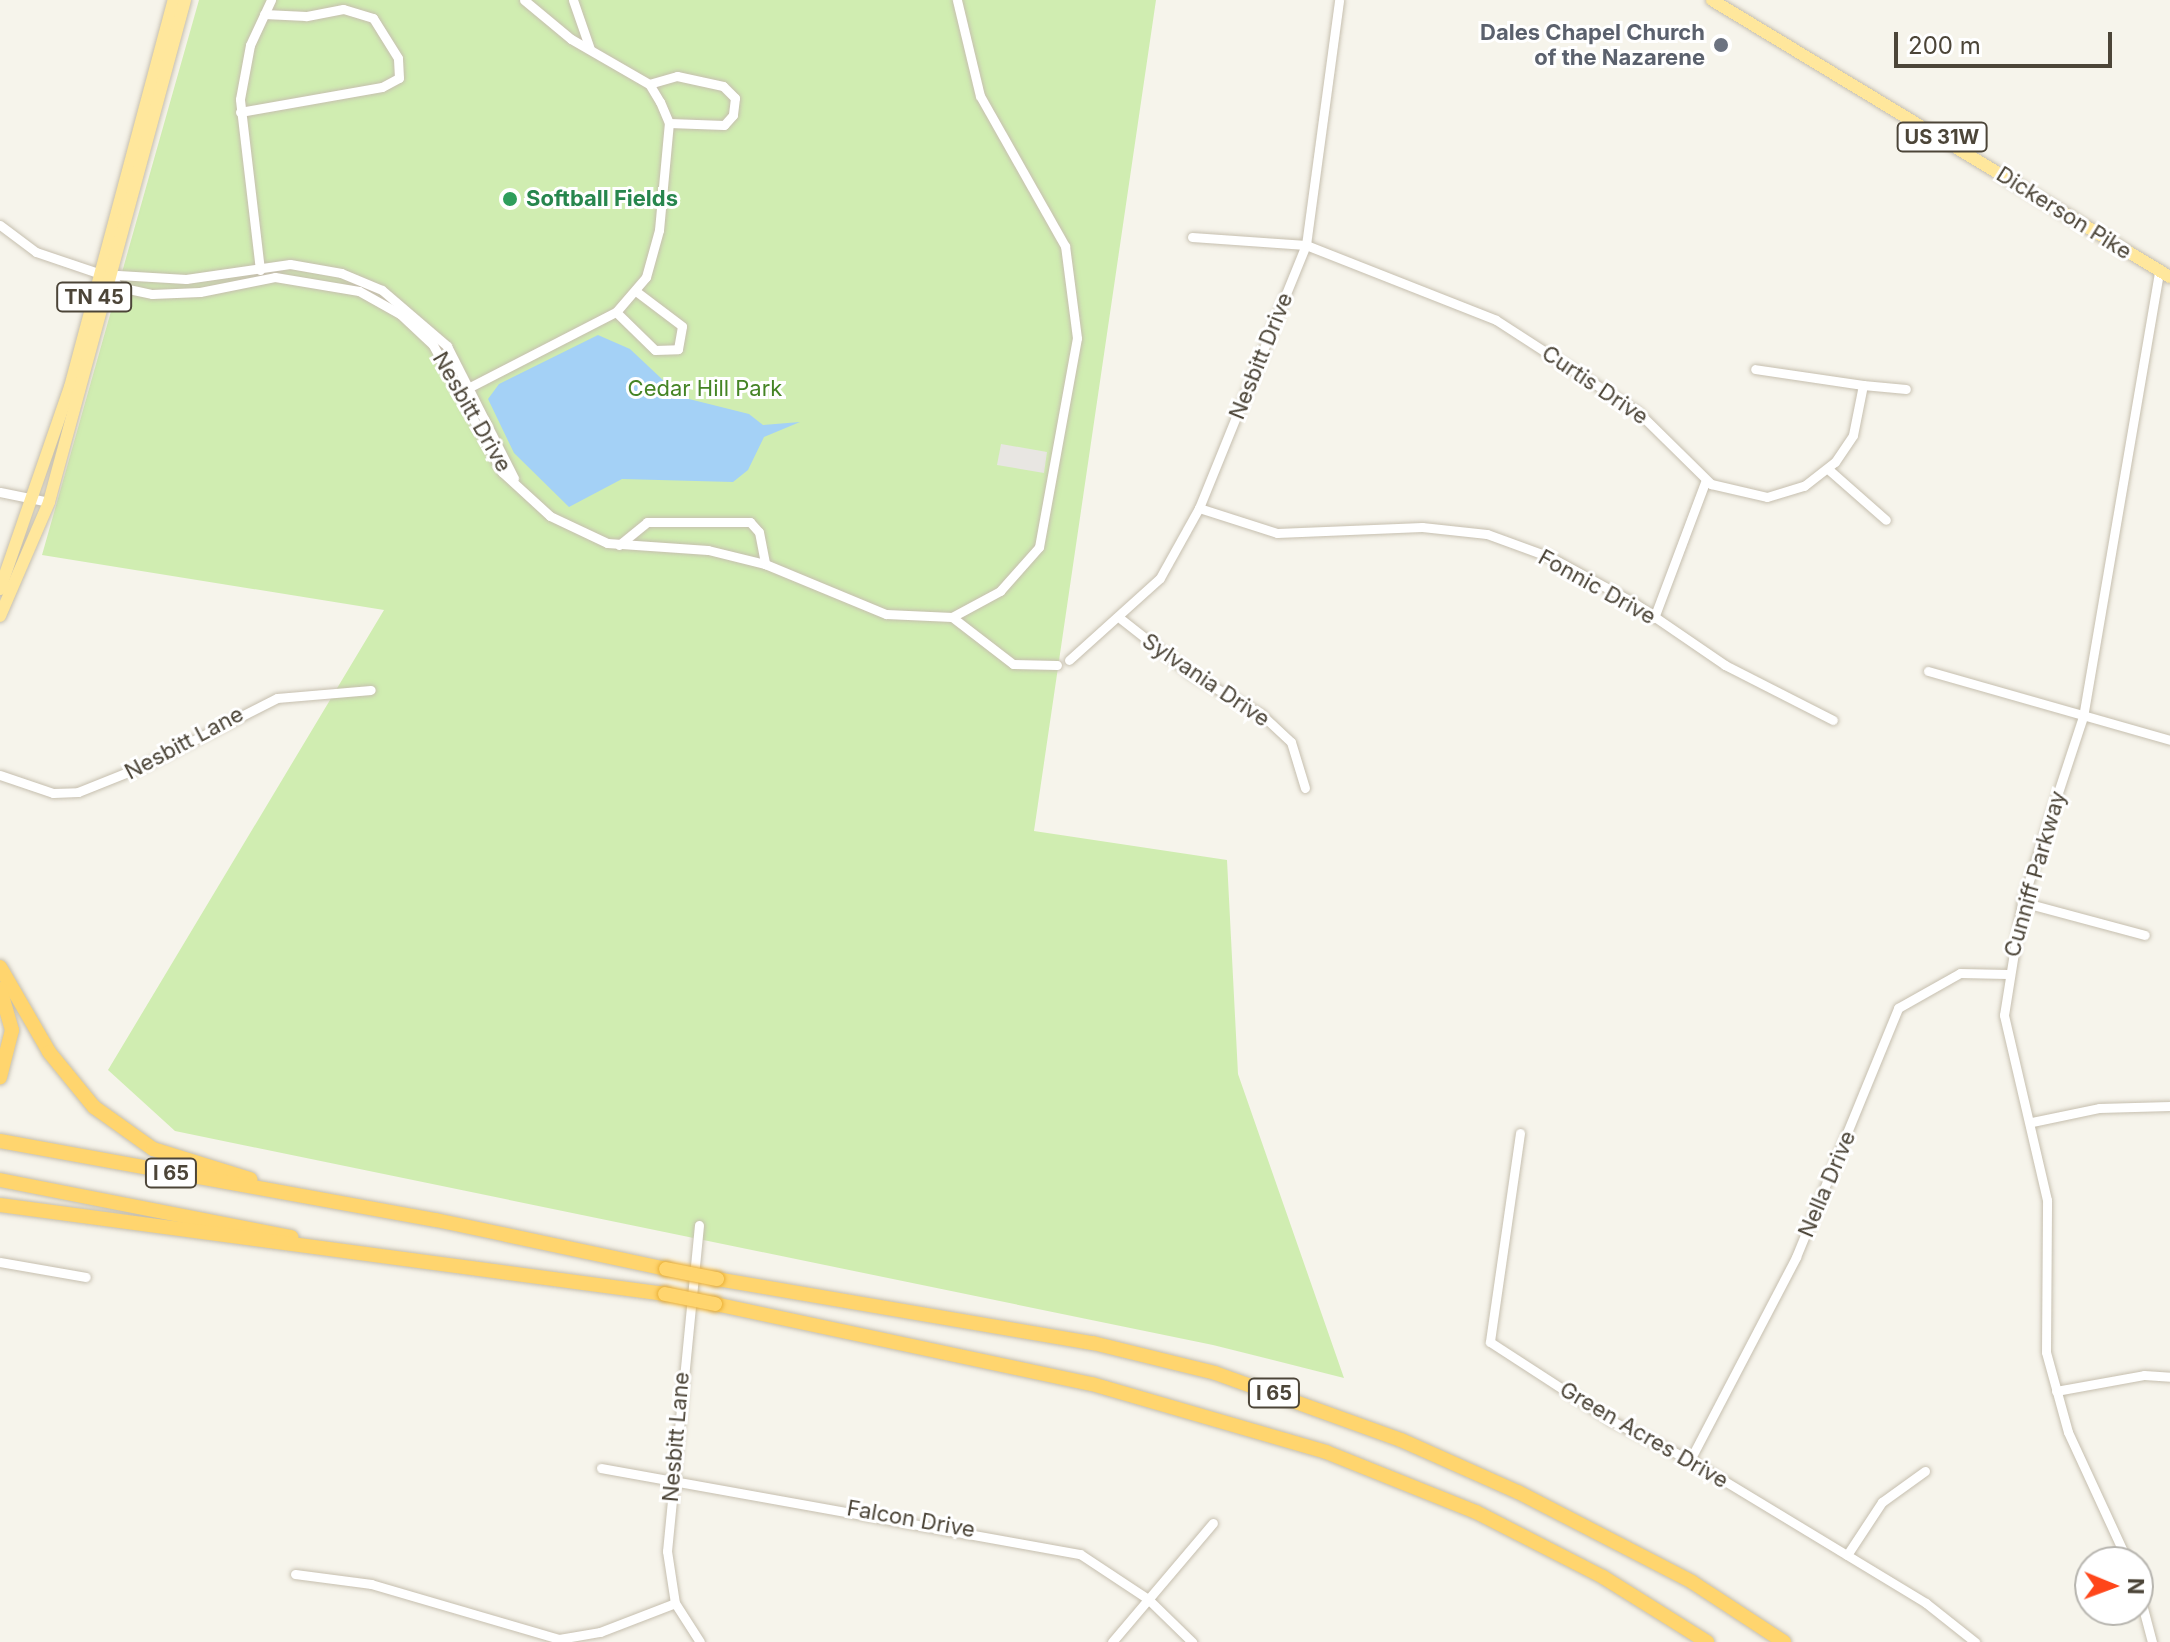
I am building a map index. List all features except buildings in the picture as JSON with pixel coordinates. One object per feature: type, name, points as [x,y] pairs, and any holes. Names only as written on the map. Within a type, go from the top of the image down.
[{"type":"highway","points":[[0,967],[70,1082],[127,1133],[179,1159],[343,1204]]},
{"type":"highway","points":[[0,989],[12,1030],[0,1077]]},
{"type":"highway","name":"I 65","points":[[0,1141],[343,1204],[717,1279],[1093,1343],[1229,1378],[1401,1440],[1518,1492],[1692,1582],[1784,1642]]},
{"type":"highway","name":"I 65","points":[[0,1180],[433,1263],[665,1294],[1092,1384],[1326,1452],[1476,1512],[1603,1577],[1707,1642]]},
{"type":"highway","points":[[0,1205],[433,1263]]},
{"type":"main road","name":"TN 45","points":[[105,274],[174,0]]},
{"type":"main road","name":"TN 45","points":[[0,616],[43,500],[185,0]]},
{"type":"main road","name":"Dickerson Pike","points":[[1712,0],[2164,274]]},
{"type":"main road","name":"TN 45","points":[[0,589],[43,500]]},
{"type":"street","points":[[261,278],[240,112],[246,59],[271,0]]},
{"type":"street","points":[[462,391],[616,312],[637,292],[659,230],[669,123],[649,84],[591,50],[524,0]]},
{"type":"street","points":[[957,0],[980,96],[1065,246],[1077,338],[1039,547],[1000,591],[952,617],[1013,664],[1057,665]]},
{"type":"street","name":"Nesbitt Drive","points":[[1069,660],[1121,619],[1160,578],[1199,508],[1306,245],[1339,0]]},
{"type":"street","points":[[574,4],[591,50]]},
{"type":"street","points":[[240,112],[382,87],[399,78],[398,58],[373,18],[343,9],[306,16],[264,14]]},
{"type":"street","points":[[649,84],[677,76],[723,86],[735,98],[733,115],[724,125],[669,123]]},
{"type":"street","points":[[0,225],[36,252],[105,274]]},
{"type":"street","name":"Curtis Drive","points":[[1192,237],[1306,245],[1496,320],[1638,412],[1706,480],[1767,497],[1804,486],[1828,469],[1853,435],[1863,385]]},
{"type":"street","name":"Nesbitt Drive","points":[[105,274],[186,279],[259,265],[324,269],[382,290],[429,325],[472,386],[506,465],[540,508]]},
{"type":"street","name":"Nesbitt Drive","points":[[105,274],[119,287],[161,294],[261,278],[327,281],[377,299],[422,332],[462,391],[502,472],[540,508],[584,535],[619,545],[708,550],[765,564],[886,614],[952,617]]},
{"type":"street","name":"Cunniff Parkway","points":[[2121,1546],[2068,1432],[2056,1391],[2043,1306],[2047,1200],[2032,1122],[2004,1015],[2007,974],[2022,902],[2083,717],[2164,274]]},
{"type":"street","points":[[616,312],[655,350],[678,349],[682,326],[637,292]]},
{"type":"street","points":[[1755,369],[1906,389]]},
{"type":"street","points":[[1828,469],[1886,520]]},
{"type":"street","points":[[1654,618],[1706,480]]},
{"type":"street","points":[[1,488],[43,500]]},
{"type":"street","name":"Fonnic Drive","points":[[1199,508],[1277,533],[1422,527],[1487,534],[1550,557],[1654,618],[1725,665],[1833,720]]},
{"type":"street","points":[[619,545],[647,522],[750,522],[765,564]]},
{"type":"street","name":"Sylvania Drive","points":[[1121,619],[1191,674],[1261,714],[1291,742],[1305,788]]},
{"type":"street","points":[[1928,671],[2170,740]]},
{"type":"street","name":"Nesbitt Lane","points":[[0,775],[53,793],[78,792],[134,771],[277,698],[371,690]]},
{"type":"street","points":[[2022,902],[2145,935]]},
{"type":"street","name":"Nella Drive","points":[[1690,1460],[1796,1257],[1898,1008],[1960,973],[2007,974]]},
{"type":"street","points":[[2032,1122],[2099,1108],[2170,1106]]},
{"type":"street","name":"Green Acres Drive","points":[[1520,1133],[1490,1342],[1610,1420],[1690,1460],[1926,1603],[1975,1642]]},
{"type":"street","name":"Nesbitt Lane","points":[[699,1225],[667,1551],[675,1603],[700,1642]]},
{"type":"street","points":[[0,1262],[86,1277]]},
{"type":"street","points":[[2056,1391],[2144,1375],[2170,1377]]},
{"type":"street","name":"Falcon Drive","points":[[601,1468],[1038,1543],[1084,1555],[1148,1599],[1192,1642]]},
{"type":"street","points":[[1847,1555],[1882,1502],[1925,1471]]},
{"type":"street","points":[[1112,1642],[1213,1523]]},
{"type":"street","points":[[295,1574],[371,1584],[559,1639],[588,1636],[675,1603]]},
{"type":"green space","name":"Cedar Hill Park","points":[[199,0],[1156,0],[1034,831],[1227,860],[1238,1074],[1344,1378],[1213,1345],[175,1131],[108,1070],[384,610],[42,555]]},
{"type":"shaded area","points":[[1001,444],[1047,452],[1044,473],[997,465]]},
{"type":"water","points":[[598,335],[630,349],[681,397],[749,414],[763,425],[800,422],[764,437],[748,470],[733,482],[622,479],[569,507],[514,453],[488,399],[499,384]]},
{"type":"place","name":"Dales Chapel Church of the Nazarene","points":[[1721,45]]},
{"type":"place","name":"Softball Fields","points":[[510,199]]}]
